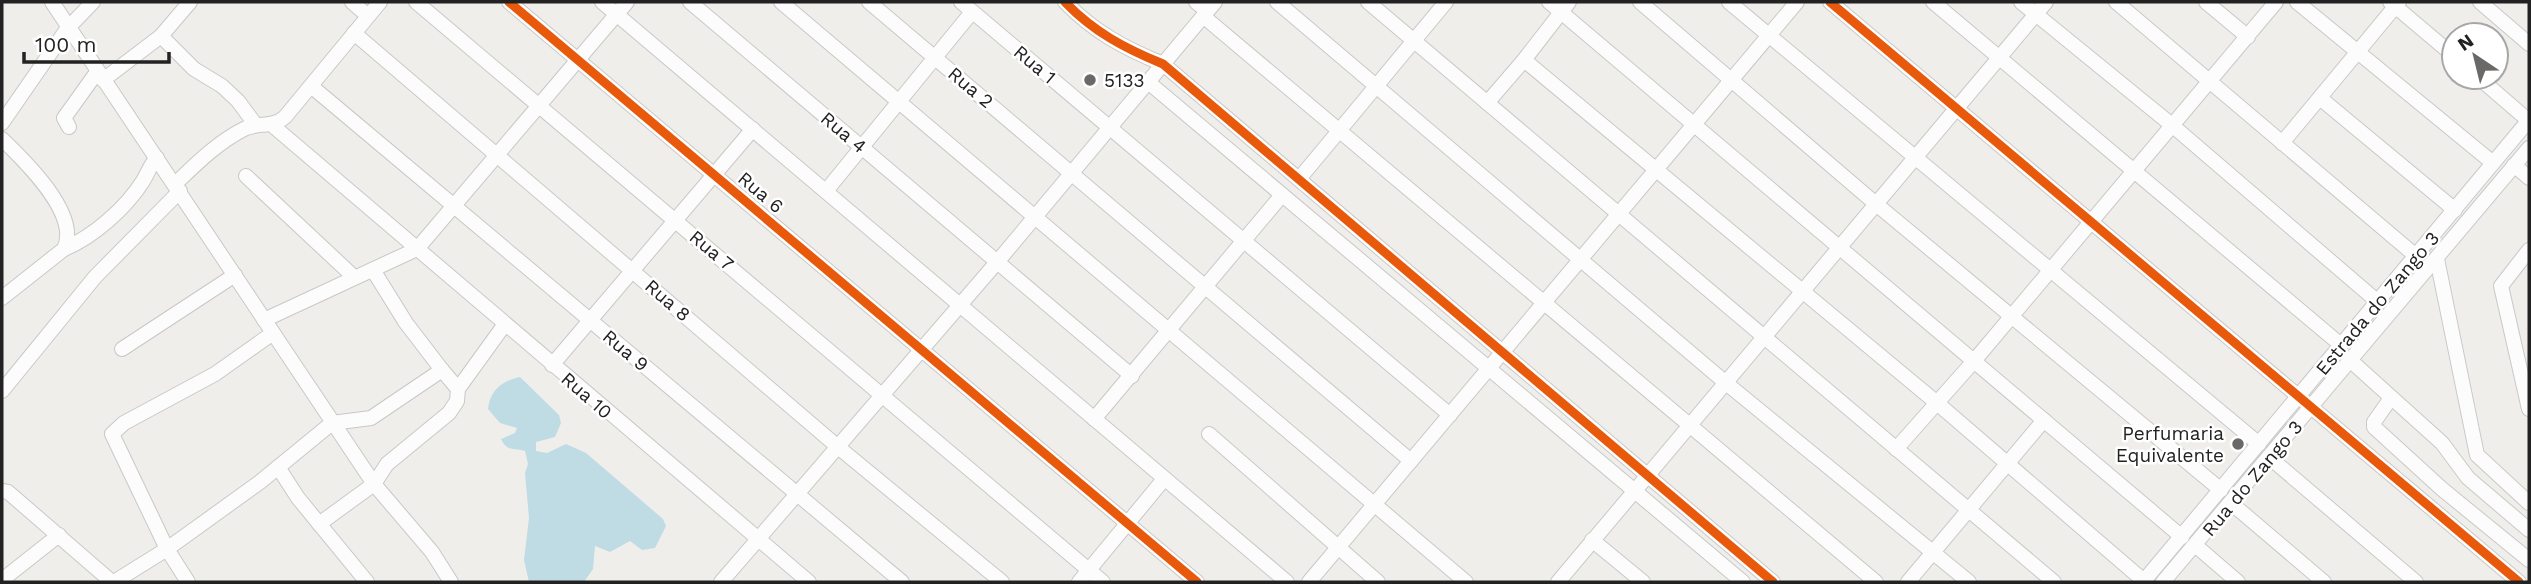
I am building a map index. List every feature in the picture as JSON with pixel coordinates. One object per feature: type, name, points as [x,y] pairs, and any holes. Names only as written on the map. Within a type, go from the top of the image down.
[{"type":"street","points":[[52,2],[178,187],[332,423],[374,484],[432,552],[451,582]]},
{"type":"street","points":[[2,123],[68,29],[93,2]]},
{"type":"street","points":[[69,127],[64,118],[100,76],[160,36],[190,2]]},
{"type":"street","points":[[352,2],[368,16]]},
{"type":"street","points":[[2,391],[95,277],[178,187],[223,142],[255,124],[272,125],[285,117],[380,2]]},
{"type":"street","name":"Rua 7","points":[[416,2],[1103,582]]},
{"type":"street","name":"Rua 6","points":[[509,2],[1197,582]]},
{"type":"street","points":[[602,2],[1286,582]]},
{"type":"street","points":[[264,320],[417,249],[627,2]]},
{"type":"street","name":"Rua 4","points":[[690,2],[1132,376]]},
{"type":"street","points":[[780,2],[1466,582]]},
{"type":"street","name":"Rua 2","points":[[869,2],[1207,285],[1411,461]]},
{"type":"street","points":[[1065,2],[1094,30],[1125,49],[1163,64],[1773,582]]},
{"type":"street","points":[[1277,2],[1726,383],[1969,582]]},
{"type":"street","points":[[1368,2],[2054,582]]},
{"type":"street","points":[[1299,179],[1446,2]]},
{"type":"street","points":[[1549,2],[1565,7],[1694,125],[2182,537]]},
{"type":"street","points":[[1640,2],[1876,204],[2221,490]]},
{"type":"street","points":[[1729,2],[2259,444]]},
{"type":"street","points":[[1309,582],[1797,2]]},
{"type":"street","points":[[1830,2],[2516,581]]},
{"type":"street","points":[[1933,2],[2342,345]]},
{"type":"street","points":[[2021,2],[2173,126],[2378,302]]},
{"type":"street","points":[[1558,582],[2046,2]]},
{"type":"street","points":[[2116,2],[2416,256]]},
{"type":"street","points":[[2206,2],[2248,37]]},
{"type":"street","points":[[1896,449],[1975,361],[2276,2]]},
{"type":"street","points":[[2297,2],[2493,163]]},
{"type":"street","points":[[2480,2],[2529,44]]},
{"type":"street","points":[[2282,143],[2395,3],[2440,43]]},
{"type":"street","points":[[826,191],[935,57],[966,7]]},
{"type":"street","name":"Rua 1","points":[[966,7],[1450,415]]},
{"type":"street","points":[[1487,103],[1565,7]]},
{"type":"street","points":[[722,582],[998,261],[1032,216],[1072,173],[1163,64],[1205,8],[1340,131],[1876,582]]},
{"type":"street","name":"Rua 8","points":[[354,33],[838,447],[1002,582]]},
{"type":"street","points":[[160,36],[194,69],[222,86],[238,101],[255,124]]},
{"type":"street","points":[[1524,60],[1937,403],[2144,582]]},
{"type":"street","points":[[1148,82],[1743,582]]},
{"type":"street","name":"Rua 9","points":[[312,86],[902,582]]},
{"type":"street","points":[[2495,91],[2529,120]]},
{"type":"street","points":[[2320,98],[2455,210]]},
{"type":"street","name":"Estrada do Zango 3","points":[[2144,582],[2529,120]]},
{"type":"street","name":"Rua 10","points":[[272,125],[808,582]]},
{"type":"street","points":[[552,365],[631,268],[676,220],[753,129]]},
{"type":"street","points":[[2,139],[59,205],[69,226],[69,240],[64,249]]},
{"type":"street","name":"Rua do Zango 3","points":[[2163,582],[2529,148]]},
{"type":"street","points":[[2,298],[118,210],[144,180],[157,158]]},
{"type":"street","points":[[2514,165],[2529,178]]},
{"type":"street","points":[[246,176],[354,277]]},
{"type":"street","points":[[1094,419],[1282,195]]},
{"type":"street","points":[[2529,250],[2501,286],[2529,410]]},
{"type":"street","points":[[2437,259],[2477,455],[2529,503]]},
{"type":"street","points":[[373,270],[406,323],[458,389]]},
{"type":"street","points":[[122,349],[235,275]]},
{"type":"street","points":[[319,524],[374,484],[387,464],[449,413],[457,401],[458,389],[505,324]]},
{"type":"street","points":[[188,582],[167,549],[112,435],[115,428],[215,374],[273,333]]},
{"type":"street","points":[[2351,361],[2450,452],[2468,478],[2529,530]]},
{"type":"street","points":[[2,491],[8,492],[113,582],[167,549],[278,467],[332,423],[371,418],[442,370]]},
{"type":"street","points":[[2391,398],[2374,422],[2374,427],[2442,489],[2529,560]]},
{"type":"street","points":[[1908,582],[2044,420]]},
{"type":"street","points":[[1209,435],[1378,582]]},
{"type":"street","points":[[2269,457],[2416,582]]},
{"type":"street","points":[[278,467],[319,524],[367,582]]},
{"type":"street","points":[[1079,582],[1129,526],[1164,479]]},
{"type":"street","points":[[2231,503],[2324,582]]},
{"type":"street","points":[[2,580],[59,535]]},
{"type":"street","points":[[1592,540],[1643,582]]},
{"type":"street","points":[[2195,545],[2238,582]]},
{"type":"water","points":[[520,377],[559,415],[561,423],[555,437],[536,442],[536,451],[547,453],[566,444],[586,453],[663,519],[666,526],[655,548],[642,550],[630,541],[610,552],[595,546],[593,569],[584,582],[529,582],[524,560],[529,518],[525,473],[528,464],[525,451],[506,446],[501,439],[515,433],[517,428],[500,423],[488,409],[491,397],[498,387]]},
{"type":"cycle path","points":[[509,2],[1197,582]]},
{"type":"cycle path","points":[[1065,2],[1110,38],[1163,64],[1773,582]]},
{"type":"cycle path","points":[[1830,2],[2519,582]]},
{"type":"place","name":"5133","points":[[1090,80]]},
{"type":"place","name":"Perfumaria Equivalente","points":[[2238,444]]}]
